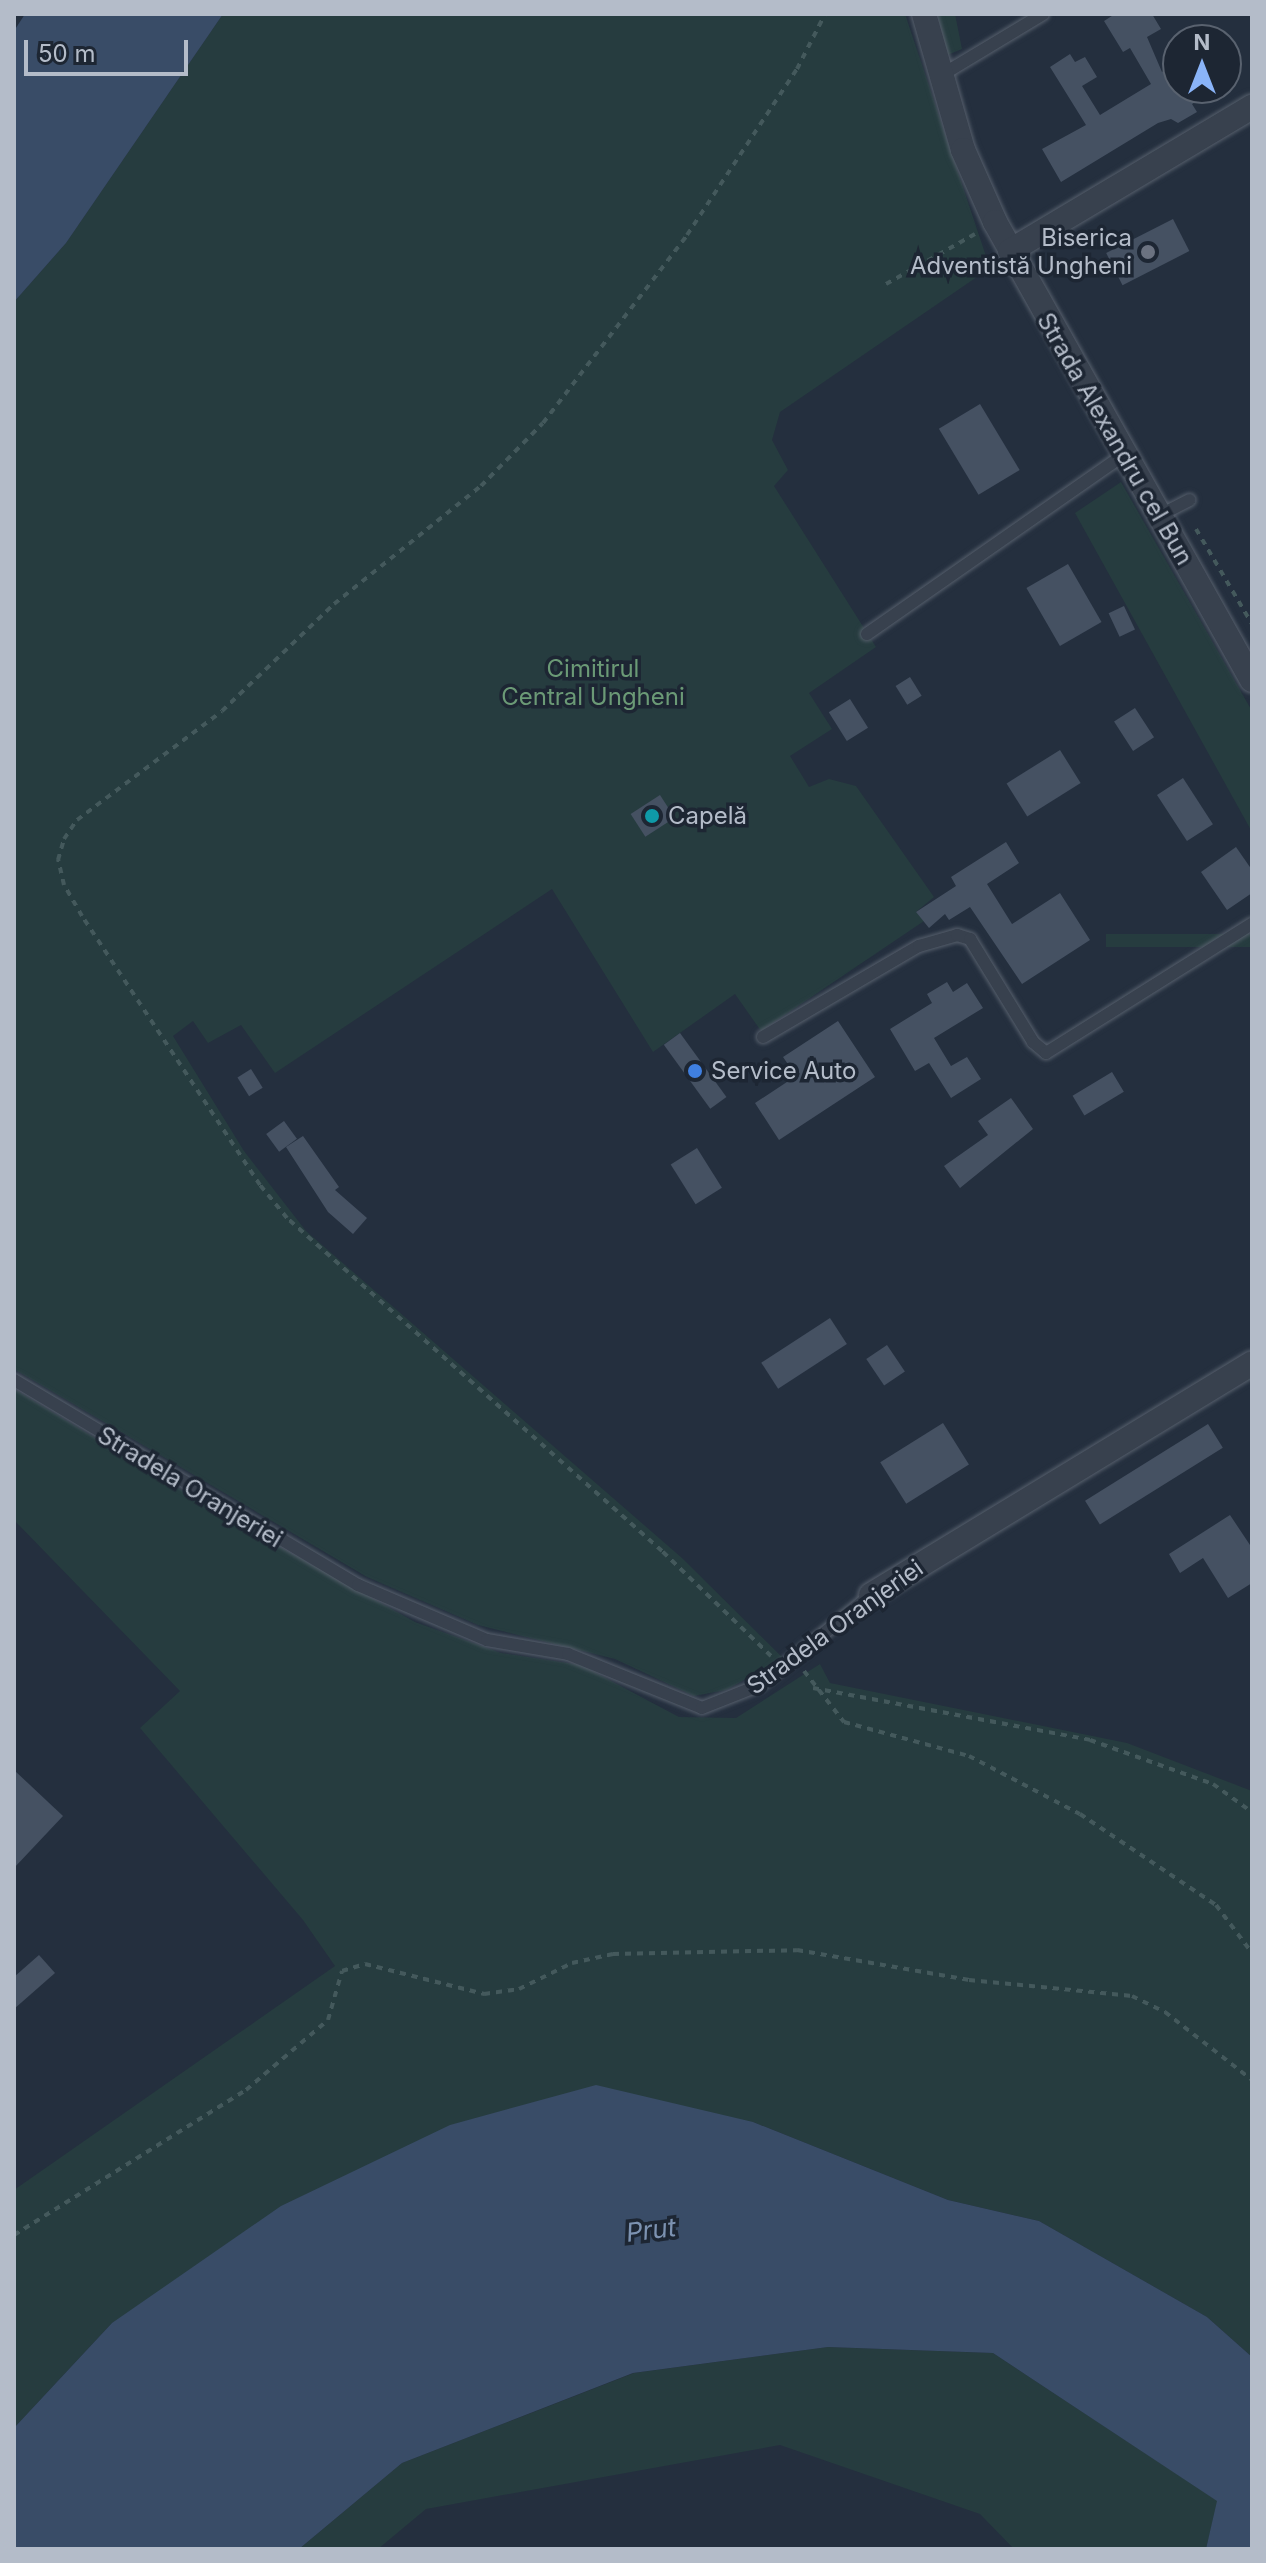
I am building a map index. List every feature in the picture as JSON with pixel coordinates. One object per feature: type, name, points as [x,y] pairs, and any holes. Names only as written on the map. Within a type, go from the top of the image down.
[{"type":"street","name":"Strada Alexandru cel Bun","points":[[924,14],[963,150],[995,222],[1122,456],[1160,515],[1252,680]]},
{"type":"street","points":[[1010,251],[1252,107]]},
{"type":"street","name":"Stradela Oranjeriei","points":[[871,1595],[1252,1363]]},
{"type":"lane","points":[[940,76],[1043,14]]},
{"type":"lane","points":[[867,634],[1122,456]]},
{"type":"lane","points":[[1160,515],[1189,500]]},
{"type":"lane","points":[[763,1037],[919,946],[957,935],[970,939],[1033,1042],[1046,1053],[1252,924]]},
{"type":"lane","name":"Stradela Oranjeriei","points":[[14,1380],[358,1585],[487,1640],[568,1654],[702,1708],[744,1694],[784,1669],[871,1595]]},
{"type":"path","points":[[784,1669],[662,1551],[287,1218],[260,1185],[82,916],[58,860],[64,839],[77,820],[222,711],[334,604],[481,486],[543,423],[687,235],[797,69],[825,14]]},
{"type":"path","points":[[886,284],[995,222]]},
{"type":"path","points":[[797,1659],[813,1688],[844,1722],[969,1756],[1080,1814],[1216,1905],[1252,1953]]},
{"type":"path","points":[[813,1688],[1090,1740],[1213,1784],[1252,1812]]},
{"type":"path","points":[[14,2235],[246,2090],[328,2020],[342,1971],[365,1964],[484,1994],[519,1989],[572,1963],[613,1954],[797,1950],[969,1980],[1132,1996],[1165,2012],[1252,2080]]},
{"type":"green space","name":"Cimitirul Central Ungheni","points":[[223,14],[905,14],[990,268],[780,412],[772,440],[788,470],[774,486],[876,647],[809,693],[832,729],[790,756],[809,787],[829,779],[856,786],[934,897],[916,912],[924,921],[761,1031],[735,994],[653,1052],[552,889],[275,1073],[241,1025],[208,1043],[193,1021],[173,1036],[244,1151],[306,1231],[682,1558],[783,1658],[726,1690],[694,1696],[615,1659],[478,1625],[367,1577],[14,1369],[14,302],[66,243]]},
{"type":"green space","points":[[938,14],[955,14],[962,49],[945,56]]},
{"type":"green space","points":[[1121,482],[1252,711],[1252,832],[1075,513]]},
{"type":"green space","points":[[1106,934],[1252,934],[1252,947],[1106,947]]},
{"type":"green space","points":[[14,1389],[228,1518],[415,1622],[501,1653],[581,1665],[679,1717],[736,1718],[820,1664],[830,1683],[1127,1743],[1252,1791],[1252,2357],[1207,2317],[1039,2221],[948,2200],[753,2122],[112,2323],[14,2428],[14,2190],[335,1966],[303,1920],[140,1728],[180,1691],[14,1520]]},
{"type":"green space","points":[[828,2347],[993,2353],[1218,2501],[1206,2549],[1014,2549],[980,2514],[780,2445],[426,2509],[378,2549],[299,2549],[402,2463],[634,2373]]},
{"type":"water","points":[[25,14],[223,14],[66,243],[14,302],[14,31]]},
{"type":"water","name":"Prut","points":[[596,2085],[753,2122],[948,2200],[1039,2221],[1207,2317],[1252,2357],[1252,2549],[1206,2549],[1217,2501],[993,2353],[828,2347],[633,2373],[402,2463],[299,2549],[14,2549],[14,2428],[112,2323],[281,2206],[450,2125]]},
{"type":"building","points":[[1115,14],[1152,14],[1161,29],[1147,37],[1162,72],[1162,104],[1192,104],[1197,112],[1178,123],[1171,119],[1158,123],[1061,182],[1042,149],[1086,125],[1050,67],[1070,54],[1075,62],[1085,57],[1097,77],[1082,86],[1100,115],[1151,84],[1130,48],[1123,52],[1104,21]]},
{"type":"building","name":"Biserica Adventistă Ungheni","points":[[1173,219],[1189,251],[1123,285],[1106,253]]},
{"type":"building","points":[[980,404],[1020,470],[979,495],[939,429]]},
{"type":"building","points":[[1068,564],[1102,622],[1060,646],[1026,588]]},
{"type":"building","points":[[1124,606],[1135,630],[1120,637],[1109,613]]},
{"type":"building","points":[[910,677],[922,696],[907,705],[896,686]]},
{"type":"building","points":[[850,699],[868,728],[847,741],[829,712]]},
{"type":"building","points":[[1135,708],[1154,737],[1133,751],[1114,722]]},
{"type":"building","points":[[1060,750],[1081,783],[1027,816],[1007,783]]},
{"type":"building","points":[[1183,778],[1213,824],[1187,841],[1157,795]]},
{"type":"building","name":"Capelă","points":[[660,795],[675,818],[645,837],[631,814]]},
{"type":"building","points":[[1006,842],[1019,863],[987,884],[1012,924],[1060,893],[1090,940],[1022,984],[970,907],[949,920],[945,914],[929,928],[916,912],[956,886],[951,877]]},
{"type":"building","points":[[1236,847],[1252,870],[1252,893],[1227,910],[1201,872]]},
{"type":"building","points":[[947,982],[953,992],[967,983],[983,1008],[934,1038],[951,1066],[967,1057],[981,1079],[951,1098],[929,1063],[915,1071],[890,1029],[932,1003],[927,994]]},
{"type":"building","points":[[838,1021],[875,1077],[779,1140],[755,1103],[796,1076],[783,1057]]},
{"type":"building","points":[[680,1033],[726,1097],[710,1109],[664,1045]]},
{"type":"building","points":[[251,1069],[263,1088],[249,1096],[237,1077]]},
{"type":"building","points":[[1112,1072],[1124,1092],[1084,1115],[1073,1096]]},
{"type":"building","points":[[1011,1098],[1033,1129],[960,1188],[944,1166],[988,1135],[978,1121]]},
{"type":"building","points":[[284,1121],[297,1139],[279,1152],[266,1134]]},
{"type":"building","points":[[303,1136],[339,1187],[335,1190],[367,1218],[353,1234],[328,1212],[286,1147]]},
{"type":"building","points":[[697,1148],[722,1188],[696,1204],[671,1164]]},
{"type":"building","points":[[830,1318],[847,1344],[778,1389],[761,1363]]},
{"type":"building","points":[[887,1345],[905,1372],[884,1386],[866,1359]]},
{"type":"building","points":[[943,1423],[969,1465],[906,1504],[880,1462]]},
{"type":"building","points":[[1208,1424],[1223,1448],[1100,1525],[1085,1501]]},
{"type":"building","points":[[1230,1515],[1252,1548],[1252,1583],[1228,1598],[1203,1558],[1180,1573],[1169,1554]]},
{"type":"building","points":[[14,1770],[63,1816],[14,1868]]},
{"type":"building","points":[[39,1955],[55,1973],[14,2009],[14,1977]]},
{"type":"place","name":"Biserica Adventistă Ungheni","points":[[1148,252]]},
{"type":"place","name":"Capelă","points":[[652,816]]},
{"type":"place","name":"Service Auto","points":[[695,1071]]}]
